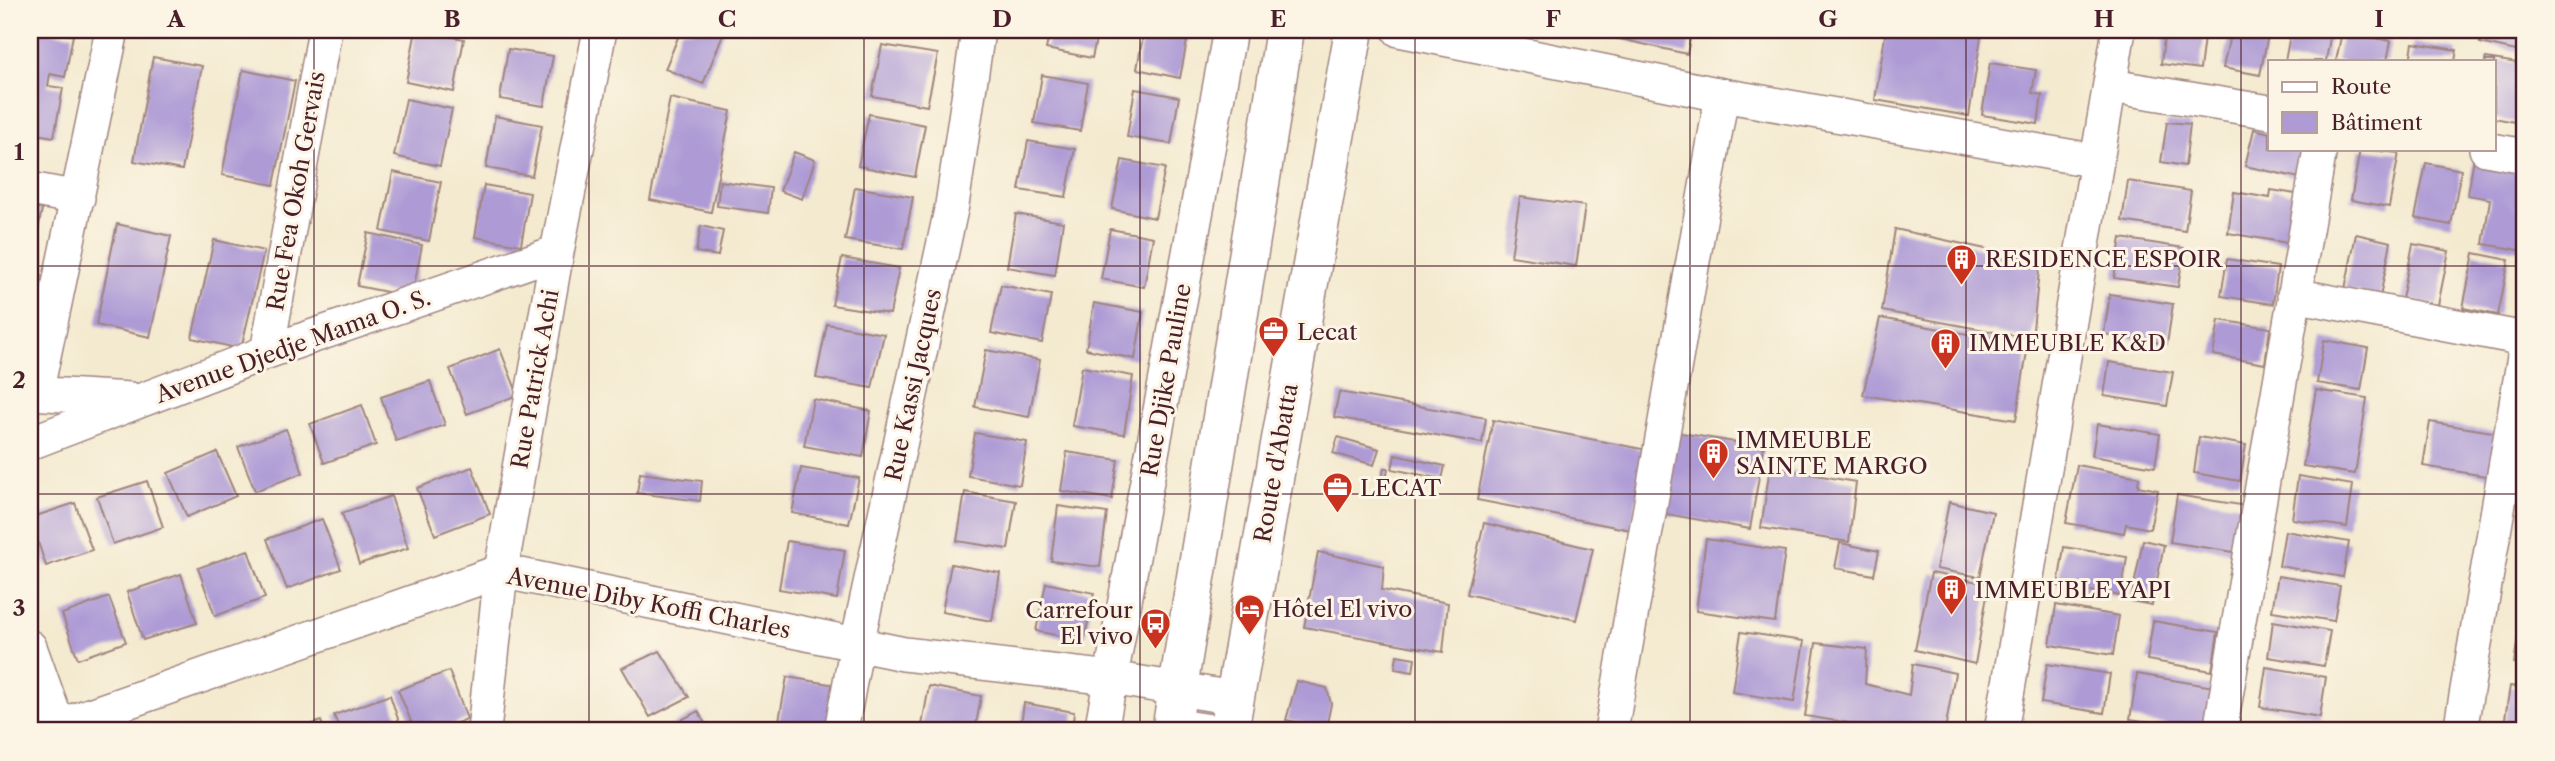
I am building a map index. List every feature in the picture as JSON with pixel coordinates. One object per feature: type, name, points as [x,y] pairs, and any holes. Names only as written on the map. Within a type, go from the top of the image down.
[{"type":"street","points":[[112,30],[78,198],[33,394],[147,400]]},
{"type":"street","name":"Rue Fea Okoh Gervais","points":[[267,352],[325,30]]},
{"type":"street","name":"Rue Patrick Achi","points":[[487,730],[501,571],[557,252],[600,30]]},
{"type":"street","name":"Rue Djike Pauline","points":[[1101,731],[1230,30]]},
{"type":"street","points":[[1211,731],[1174,715],[1285,30]]},
{"type":"street","name":"Route d'Abatta","points":[[1231,715],[1354,30]]},
{"type":"street","points":[[1399,30],[1722,95],[2097,162]]},
{"type":"street","points":[[2001,731],[2119,30]]},
{"type":"street","name":"Rue Kassi Jacques","points":[[841,731],[857,644],[952,205],[977,38]]},
{"type":"street","points":[[2110,86],[2268,112]]},
{"type":"street","points":[[1611,731],[1722,95]]},
{"type":"street","points":[[2220,731],[2319,150]]},
{"type":"street","points":[[2492,150],[2525,156]]},
{"type":"street","points":[[30,189],[78,198]]},
{"type":"street","name":"Avenue Djedje Mama O. S.","points":[[30,443],[267,352],[557,252]]},
{"type":"street","points":[[2294,295],[2525,339]]},
{"type":"street","points":[[2460,731],[2525,351]]},
{"type":"street","name":"Avenue Diby Koffi Charles","points":[[54,730],[501,571],[904,654],[1111,678],[1174,715],[1231,715]]},
{"type":"street","points":[[30,647],[54,730]]},
{"type":"building","points":[[30,30],[73,35],[65,77],[50,74],[48,86],[63,88],[54,137],[30,133]]},
{"type":"building","points":[[416,30],[464,39],[454,92],[406,82]]},
{"type":"building","points":[[681,30],[725,30],[703,84],[665,69]]},
{"type":"building","points":[[1050,30],[1098,30],[1092,58],[1046,49]]},
{"type":"building","points":[[1144,30],[1189,30],[1180,78],[1137,69]]},
{"type":"building","points":[[1595,30],[1692,30],[1687,54],[1594,33]]},
{"type":"building","points":[[1886,30],[1982,30],[1969,116],[1875,100]]},
{"type":"building","points":[[2165,30],[2205,30],[2200,69],[2161,64]]},
{"type":"building","points":[[2231,30],[2269,30],[2260,75],[2223,68]]},
{"type":"building","points":[[2291,30],[2331,32],[2326,60],[2285,60]]},
{"type":"building","points":[[2483,30],[2525,30],[2525,53],[2480,43]]},
{"type":"building","points":[[2342,32],[2391,41],[2387,60],[2336,60]]},
{"type":"building","points":[[2413,43],[2457,50],[2455,60],[2410,60]]},
{"type":"building","points":[[882,45],[938,54],[927,106],[872,96]]},
{"type":"building","points":[[508,49],[553,56],[544,106],[500,99]]},
{"type":"building","points":[[153,57],[202,66],[182,170],[134,161]]},
{"type":"building","points":[[2486,58],[2524,64],[2515,122],[2496,118],[2496,60],[2485,60]]},
{"type":"building","points":[[1990,63],[2036,70],[2032,93],[2042,95],[2038,124],[1982,115]]},
{"type":"building","points":[[243,70],[295,81],[274,185],[222,175]]},
{"type":"building","points":[[1042,75],[1088,83],[1080,131],[1034,123]]},
{"type":"building","points":[[1135,89],[1179,97],[1171,144],[1127,137]]},
{"type":"building","points":[[670,98],[731,111],[711,212],[650,200]]},
{"type":"building","points":[[406,99],[452,109],[440,166],[394,156]]},
{"type":"building","points":[[869,114],[925,125],[915,177],[858,166]]},
{"type":"building","points":[[495,116],[542,125],[532,176],[486,168]]},
{"type":"building","points":[[2167,122],[2190,124],[2185,166],[2161,162]]},
{"type":"building","points":[[2254,129],[2268,132],[2268,150],[2306,150],[2300,178],[2245,166]]},
{"type":"building","points":[[1028,141],[1075,149],[1066,197],[1019,190]]},
{"type":"building","points":[[2360,150],[2399,153],[2389,207],[2351,200]]},
{"type":"building","points":[[794,152],[815,160],[802,199],[780,191]]},
{"type":"building","points":[[2474,157],[2525,166],[2525,213],[2519,250],[2483,244],[2490,199],[2468,195]]},
{"type":"building","points":[[1122,160],[1165,168],[1155,218],[1112,209]]},
{"type":"building","points":[[2426,163],[2461,170],[2451,225],[2415,218]]},
{"type":"building","points":[[393,172],[441,182],[429,241],[381,231]]},
{"type":"building","points":[[720,181],[771,188],[768,213],[717,206]]},
{"type":"building","points":[[2128,181],[2191,191],[2185,231],[2122,221]]},
{"type":"building","points":[[484,185],[530,193],[521,245],[475,237]]},
{"type":"building","points":[[855,187],[913,197],[903,249],[845,240]]},
{"type":"building","points":[[2271,190],[2302,195],[2294,244],[2228,233],[2234,192],[2270,198]]},
{"type":"building","points":[[1520,197],[1585,206],[1576,266],[1511,256]]},
{"type":"building","points":[[30,207],[42,209],[34,251],[30,251]]},
{"type":"building","points":[[1016,214],[1063,222],[1055,275],[1007,267]]},
{"type":"building","points":[[117,224],[171,236],[150,337],[96,325]]},
{"type":"building","points":[[701,226],[723,231],[718,256],[696,252]]},
{"type":"building","points":[[1110,229],[1153,237],[1144,287],[1101,279]]},
{"type":"building","name":"RESIDENCE ESPOIR","points":[[1895,229],[2040,261],[2032,339],[1882,311]]},
{"type":"building","points":[[368,233],[422,245],[412,297],[357,286]]},
{"type":"building","points":[[2356,234],[2391,242],[2380,297],[2345,289]]},
{"type":"building","points":[[2121,238],[2184,248],[2178,287],[2114,278]]},
{"type":"building","points":[[214,240],[264,251],[241,349],[192,338]]},
{"type":"building","points":[[2413,244],[2449,251],[2438,305],[2402,299]]},
{"type":"building","points":[[2474,253],[2509,260],[2498,315],[2463,308]]},
{"type":"building","points":[[842,258],[899,268],[890,314],[832,305]]},
{"type":"building","points":[[2227,259],[2278,267],[2273,304],[2221,296]]},
{"type":"building","points":[[1001,285],[1051,295],[1042,343],[991,333]]},
{"type":"building","points":[[2110,294],[2173,304],[2167,344],[2104,334]]},
{"type":"building","points":[[1094,303],[1143,312],[1135,359],[1086,349]]},
{"type":"building","name":"IMMEUBLE K&D","points":[[1880,318],[2028,345],[2016,420],[1863,395]]},
{"type":"building","points":[[2219,320],[2270,328],[2265,364],[2213,355]]},
{"type":"building","points":[[827,324],[884,334],[872,388],[816,378]]},
{"type":"building","points":[[2324,340],[2368,348],[2361,390],[2317,383]]},
{"type":"building","points":[[500,349],[518,395],[467,414],[450,369]]},
{"type":"building","points":[[986,350],[1040,360],[1029,417],[975,407]]},
{"type":"building","points":[[2109,362],[2173,372],[2167,406],[2104,396]]},
{"type":"building","points":[[1082,367],[1133,376],[1124,434],[1072,426]]},
{"type":"building","points":[[430,381],[445,425],[396,441],[381,397]]},
{"type":"building","points":[[2316,390],[2367,398],[2355,474],[2303,466]]},
{"type":"building","points":[[1339,392],[1486,418],[1482,443],[1334,417]]},
{"type":"building","points":[[813,399],[871,411],[863,457],[804,446]]},
{"type":"building","points":[[362,405],[376,445],[324,463],[310,424]]},
{"type":"building","points":[[1493,420],[1647,450],[1631,530],[1477,500]]},
{"type":"building","points":[[2430,422],[2499,433],[2492,477],[2423,466]]},
{"type":"building","points":[[2097,424],[2160,434],[2155,467],[2092,456]]},
{"type":"building","points":[[286,429],[303,473],[255,491],[238,447]]},
{"type":"building","name":"IMMEUBLE SAINTE MARGO","points":[[1675,432],[1764,447],[1750,529],[1661,513]]},
{"type":"building","points":[[975,433],[1027,442],[1020,485],[968,476]]},
{"type":"building","points":[[1338,437],[1379,449],[1374,465],[1333,453]]},
{"type":"building","points":[[2199,437],[2246,445],[2240,481],[2194,473]]},
{"type":"building","points":[[217,452],[236,496],[187,517],[168,473]]},
{"type":"building","points":[[1067,452],[1118,460],[1112,499],[1061,491]]},
{"type":"building","points":[[1395,455],[1445,466],[1442,479],[1392,469]]},
{"type":"building","points":[[2077,465],[2139,477],[2138,486],[2158,490],[2150,529],[2126,524],[2124,533],[2066,523]]},
{"type":"building","points":[[472,467],[490,514],[435,535],[417,488]]},
{"type":"building","points":[[1770,467],[1856,482],[1849,542],[1761,528]]},
{"type":"building","points":[[801,468],[859,478],[849,524],[792,513]]},
{"type":"building","points":[[1384,468],[1388,468],[1384,493],[1379,492]]},
{"type":"building","points":[[640,473],[702,481],[700,501],[637,493]]},
{"type":"building","points":[[2298,476],[2353,485],[2347,527],[2292,519]]},
{"type":"building","points":[[147,481],[163,527],[113,544],[97,497]]},
{"type":"building","points":[[965,492],[1016,501],[1008,549],[957,541]]},
{"type":"building","points":[[2177,495],[2247,506],[2240,553],[2170,542]]},
{"type":"building","points":[[391,496],[408,548],[359,564],[342,513]]},
{"type":"building","points":[[1949,502],[1993,512],[1980,577],[1936,569]]},
{"type":"building","points":[[75,503],[92,550],[46,566],[30,518]]},
{"type":"building","points":[[1058,506],[1107,513],[1100,567],[1051,561]]},
{"type":"building","points":[[322,519],[341,569],[287,589],[267,539]]},
{"type":"building","points":[[1484,523],[1593,549],[1576,620],[1467,594]]},
{"type":"building","points":[[2285,531],[2349,542],[2343,577],[2279,566]]},
{"type":"building","points":[[1706,539],[1785,551],[1775,622],[1696,611]]},
{"type":"building","points":[[2143,540],[2164,545],[2152,605],[2131,601]]},
{"type":"building","points":[[787,541],[845,550],[837,599],[779,589]]},
{"type":"building","points":[[1840,543],[1879,551],[1874,575],[1835,568]]},
{"type":"building","points":[[2064,547],[2127,557],[2121,596],[2058,586]]},
{"type":"building","points":[[248,550],[265,598],[215,616],[198,568]]},
{"type":"building","points":[[1318,552],[1384,566],[1382,590],[1448,603],[1443,652],[1304,627]]},
{"type":"building","points":[[951,564],[1000,573],[992,621],[942,612]]},
{"type":"building","name":"IMMEUBLE YAPI","points":[[1931,573],[1989,584],[1975,664],[1915,650]]},
{"type":"building","points":[[181,574],[197,623],[143,640],[127,592]]},
{"type":"building","points":[[2278,576],[2340,586],[2334,621],[2272,611]]},
{"type":"building","points":[[1046,583],[1094,593],[1084,641],[1036,631]]},
{"type":"building","points":[[109,597],[126,642],[78,659],[62,614]]},
{"type":"building","points":[[2056,605],[2119,616],[2113,655],[2050,645]]},
{"type":"building","points":[[2153,621],[2218,632],[2212,671],[2147,660]]},
{"type":"building","points":[[2273,621],[2330,631],[2324,666],[2268,657]]},
{"type":"building","points":[[2520,624],[2525,625],[2525,665],[2514,663]]},
{"type":"building","points":[[1741,632],[1804,641],[1794,702],[1732,692]]},
{"type":"building","points":[[1816,643],[1867,649],[1865,684],[1909,695],[1913,664],[1955,673],[1945,731],[1898,731],[1805,716]]},
{"type":"building","points":[[660,651],[689,697],[650,717],[622,668]]},
{"type":"building","points":[[1397,655],[1415,658],[1413,672],[1395,669]]},
{"type":"building","points":[[2047,664],[2110,674],[2104,713],[2041,703]]},
{"type":"building","points":[[2266,667],[2326,677],[2320,717],[2260,707]]},
{"type":"building","points":[[449,671],[467,719],[437,731],[415,731],[398,690]]},
{"type":"building","points":[[2137,674],[2214,687],[2207,731],[2130,719]]},
{"type":"building","points":[[787,677],[842,686],[833,731],[777,731]]},
{"type":"building","points":[[1297,681],[1327,688],[1331,704],[1326,728],[1286,720]]},
{"type":"building","points":[[929,686],[981,696],[975,731],[921,731]]},
{"type":"building","points":[[2510,686],[2525,688],[2525,728],[2504,725]]},
{"type":"building","points":[[390,695],[402,731],[340,731],[334,715]]},
{"type":"building","points":[[1024,703],[1074,712],[1072,731],[1020,731]]},
{"type":"building","points":[[698,711],[709,731],[661,731]]},
{"type":"building","points":[[321,721],[325,731],[293,731]]},
{"type":"place","name":"RESIDENCE ESPOIR","points":[[1962,286]]},
{"type":"place","name":"Lecat","points":[[1274,359]]},
{"type":"place","name":"IMMEUBLE K&D","points":[[1946,370]]},
{"type":"place","name":"IMMEUBLE SAINTE MARGO","points":[[1713,480]]},
{"type":"place","name":"LECAT","points":[[1337,515]]},
{"type":"place","name":"IMMEUBLE YAPI","points":[[1952,617]]},
{"type":"place","name":"Hôtel El vivo","points":[[1249,636]]},
{"type":"place","name":"Carrefour El vivo","points":[[1156,650]]}]
